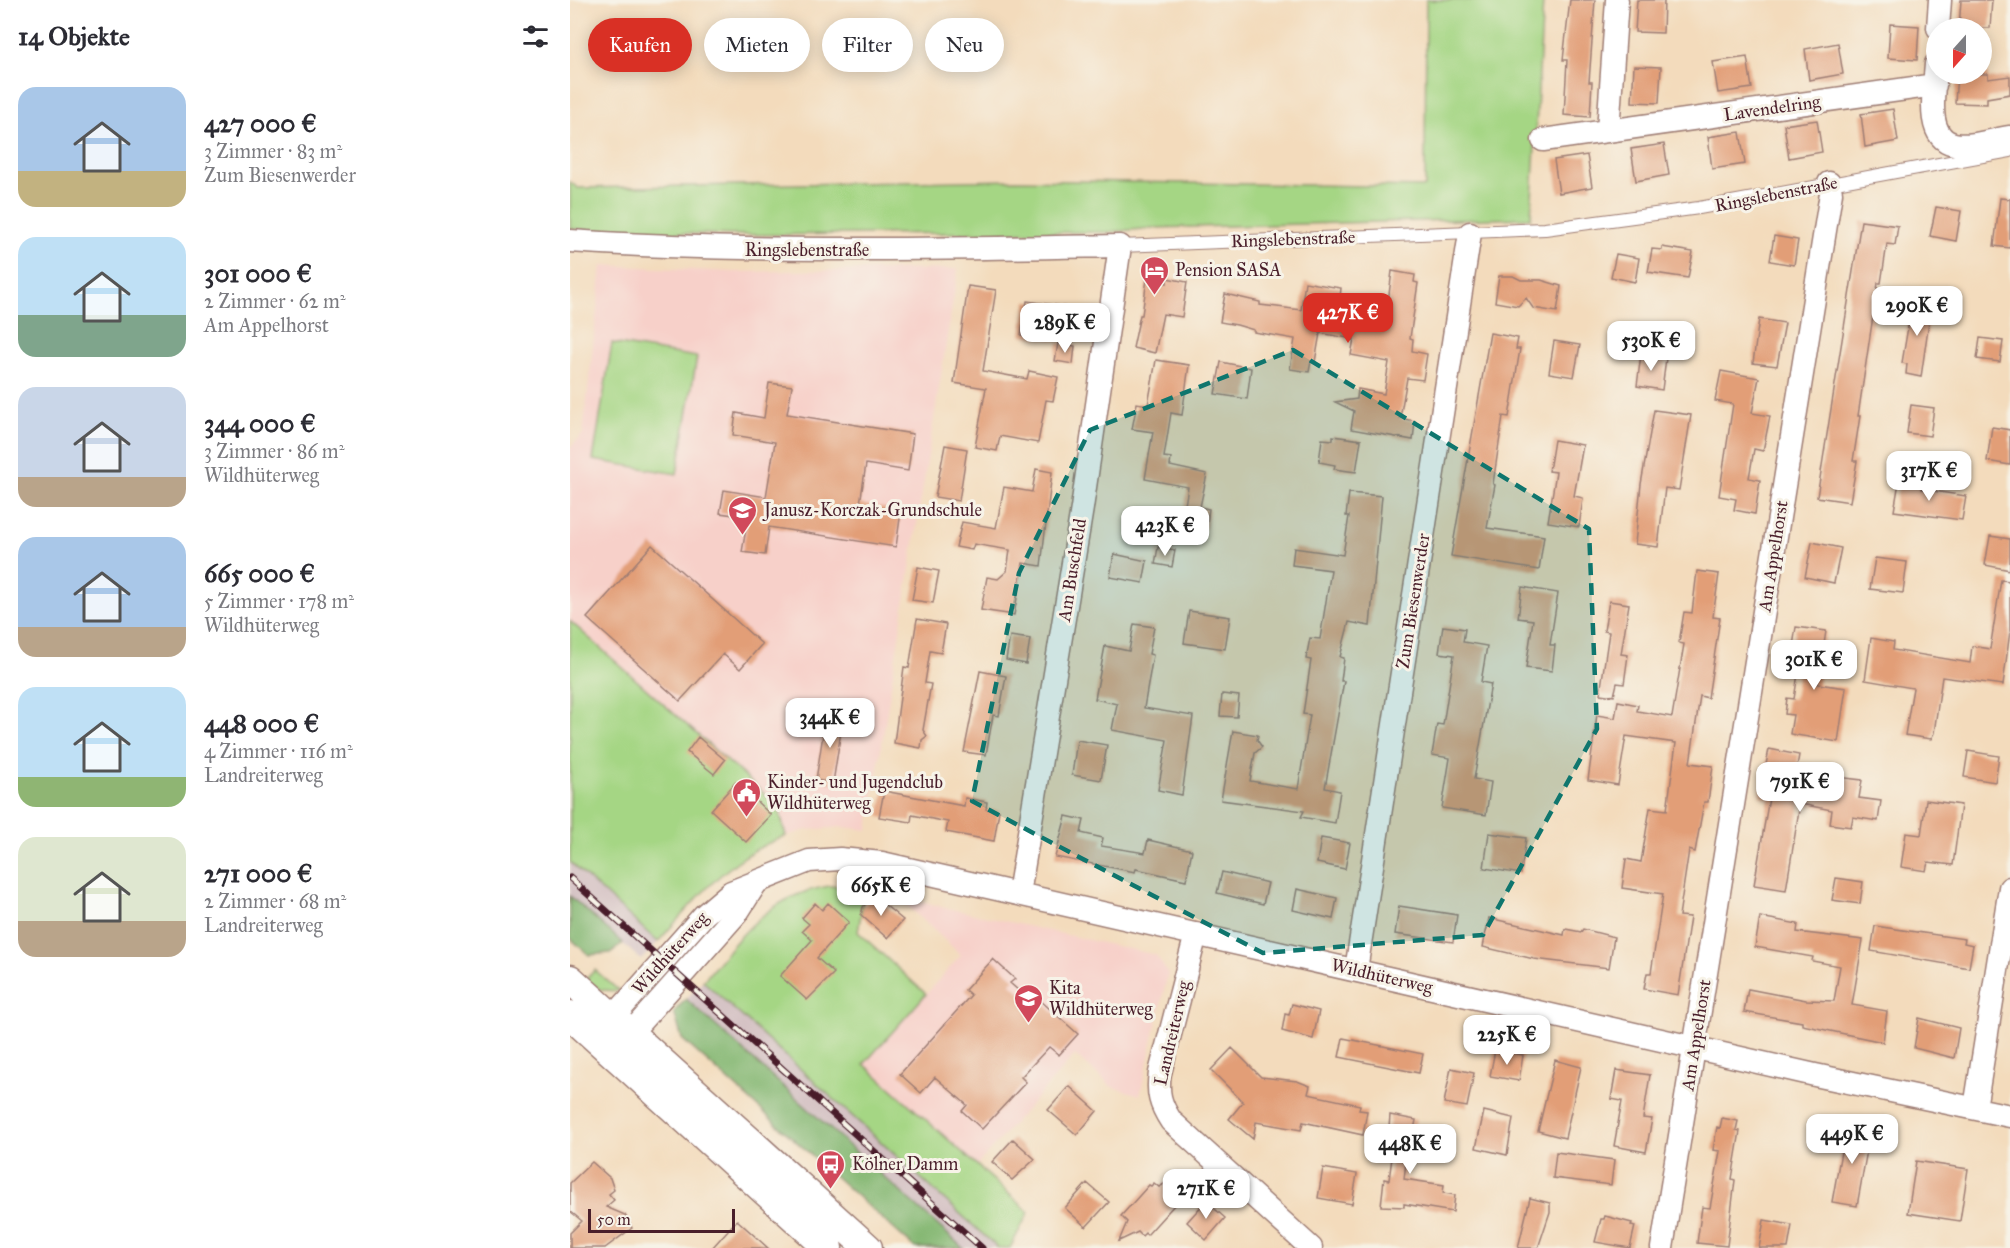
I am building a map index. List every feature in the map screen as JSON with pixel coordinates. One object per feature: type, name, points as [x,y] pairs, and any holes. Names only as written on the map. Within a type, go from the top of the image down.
[{"type":"street","points":[[1608,131],[1617,0]]},
{"type":"street","points":[[1939,18],[1940,0]]},
{"type":"street","name":"Lavendelring","points":[[1543,140],[1608,131],[1926,76]]},
{"type":"street","name":"Lavendelring","points":[[1936,84],[1934,122],[1943,138],[1953,144],[2010,137]]},
{"type":"street","name":"Am Appelhorst","points":[[1662,1248],[1831,193],[1829,183]]},
{"type":"street","name":"Zum Biesenwerder","points":[[1356,970],[1470,233]]},
{"type":"street","name":"Ringslebenstraße","points":[[570,241],[669,248],[819,251],[1120,246]]},
{"type":"street","name":"Am Buschfeld","points":[[1019,894],[1082,508],[1120,246]]},
{"type":"street","name":"Wildhüterweg","points":[[613,1036],[737,914],[756,883],[809,861],[840,859],[882,863],[1694,1047],[2010,1116]]},
{"type":"street","points":[[1975,1108],[2010,888]]},
{"type":"street","name":"Landreiterweg","points":[[1196,934],[1160,1073],[1158,1090],[1161,1106],[1171,1121],[1311,1248]]},
{"type":"street","points":[[570,979],[613,1036],[828,1248]]},
{"type":"street","points":[[570,1016],[613,1036],[868,1248]]},
{"type":"lane","name":"Ringslebenstraße","points":[[1120,246],[1545,229],[1635,218],[2010,151]]},
{"type":"highlighted area","points":[[1293,350],[1589,529],[1597,729],[1483,935],[1263,953],[972,801],[1019,573],[1090,430]]},
{"type":"shaded area","name":"Janusz-Korczak-Grundschule","points":[[602,265],[733,272],[958,269],[868,830],[842,827],[806,830],[786,836],[778,806],[570,621],[570,448],[583,434]]},
{"type":"shaded area","points":[[570,862],[658,942],[641,960],[570,896]]},
{"type":"shaded area","name":"Kita Wildhüterweg","points":[[898,897],[1156,955],[1168,973],[1140,1095],[1112,1087],[1075,1055],[977,1165],[864,1064],[961,955]]},
{"type":"shaded area","points":[[703,981],[998,1248],[963,1248],[686,999]]},
{"type":"green space","points":[[1426,0],[1543,0],[1531,218],[1153,228],[1109,232],[732,235],[570,229],[570,182],[578,188],[1017,180],[1425,187]]},
{"type":"green space","points":[[612,343],[697,357],[677,474],[593,460]]},
{"type":"green space","points":[[570,621],[778,806],[786,836],[748,855],[715,880],[658,942],[570,862]]},
{"type":"green space","points":[[830,886],[865,889],[858,932],[926,994],[864,1064],[1029,1212],[1010,1248],[998,1248],[703,981],[730,948],[773,908],[789,898]]},
{"type":"green space","points":[[570,896],[623,943],[610,953],[589,955],[570,938]]},
{"type":"green space","points":[[595,970],[619,991],[601,990],[585,980]]},
{"type":"green space","points":[[686,999],[963,1248],[915,1248],[682,1039],[674,1012]]},
{"type":"building","points":[[1570,0],[1595,0],[1589,82],[1592,82],[1590,117],[1564,115],[1567,60],[1563,60]]},
{"type":"building","points":[[1637,0],[1664,0],[1663,33],[1635,32]]},
{"type":"building","points":[[1961,0],[1992,0],[1991,18],[1960,18]]},
{"type":"building","points":[[1890,24],[1919,26],[1917,60],[1888,58]]},
{"type":"building","points":[[1838,43],[1843,74],[1809,80],[1805,49]]},
{"type":"building","points":[[1747,57],[1752,88],[1718,93],[1713,62]]},
{"type":"building","points":[[1634,66],[1661,67],[1659,103],[1632,102]]},
{"type":"building","points":[[2010,76],[2010,94],[1987,98],[1987,104],[1955,103],[1956,84],[1992,84],[1992,78]]},
{"type":"building","points":[[1893,109],[1898,141],[1865,147],[1861,114]]},
{"type":"building","points":[[1817,120],[1822,152],[1789,158],[1784,125]]},
{"type":"building","points":[[1740,132],[1745,164],[1712,169],[1708,137]]},
{"type":"building","points":[[1664,144],[1669,175],[1636,181],[1631,149]]},
{"type":"building","points":[[1587,155],[1592,187],[1559,193],[1554,160]]},
{"type":"building","points":[[2000,198],[2010,199],[2010,248],[1994,246]]},
{"type":"building","points":[[1936,207],[1961,211],[1956,241],[1930,236]]},
{"type":"building","points":[[1861,221],[1898,226],[1895,245],[1887,244],[1881,283],[1878,283],[1858,416],[1860,416],[1853,461],[1857,461],[1850,502],[1817,497]]},
{"type":"building","points":[[1774,236],[1798,240],[1794,265],[1770,261]]},
{"type":"building","points":[[1662,247],[1693,252],[1688,278],[1648,272],[1652,249],[1662,250]]},
{"type":"building","points":[[1616,254],[1639,258],[1635,282],[1611,277]]},
{"type":"building","points":[[1392,271],[1415,275],[1414,282],[1418,283],[1410,338],[1413,339],[1412,351],[1427,354],[1423,380],[1407,378],[1400,418],[1415,421],[1413,440],[1351,429],[1354,411],[1335,402],[1357,399],[1358,389],[1384,394],[1389,362],[1351,355],[1354,339],[1320,333],[1315,362],[1311,361],[1309,372],[1290,369],[1295,339],[1254,332],[1254,330],[1237,325],[1220,322],[1225,294],[1260,302],[1260,305],[1301,310],[1305,282],[1341,288],[1338,315],[1372,322],[1373,315],[1386,318]]},
{"type":"building","points":[[1499,276],[1513,276],[1521,280],[1541,280],[1561,286],[1557,312],[1533,308],[1526,298],[1518,306],[1495,302]]},
{"type":"building","points":[[1167,278],[1187,282],[1182,317],[1163,314],[1155,353],[1133,348],[1140,315],[1142,315],[1147,279],[1167,283]]},
{"type":"building","points":[[968,286],[996,290],[983,371],[1027,379],[1029,371],[1058,377],[1053,401],[1046,400],[1038,443],[1000,436],[997,451],[975,447],[986,388],[954,383]]},
{"type":"building","points":[[1917,298],[1932,300],[1921,377],[1906,374],[1907,364],[1902,363],[1911,309],[1915,310]]},
{"type":"building","points":[[1027,301],[1067,307],[1065,322],[1070,323],[1067,342],[1021,335]]},
{"type":"building","points":[[1759,319],[1785,323],[1777,366],[1753,363]]},
{"type":"building","points":[[1490,333],[1518,338],[1516,349],[1520,349],[1509,417],[1503,416],[1493,484],[1495,485],[1487,528],[1544,536],[1539,570],[1451,556]]},
{"type":"building","points":[[1980,338],[2003,341],[2000,362],[1977,359]]},
{"type":"building","points":[[1554,341],[1580,345],[1574,377],[1549,373]]},
{"type":"building","points":[[1058,343],[1075,346],[1073,364],[1055,361]]},
{"type":"building","points":[[1641,354],[1666,358],[1662,390],[1637,386]]},
{"type":"building","points":[[1156,360],[1189,365],[1182,415],[1171,413],[1164,457],[1171,458],[1170,466],[1207,474],[1200,507],[1209,509],[1206,528],[1202,528],[1201,540],[1180,536],[1188,487],[1145,479],[1153,432],[1132,429],[1137,403],[1148,405]]},
{"type":"building","points":[[1221,362],[1251,368],[1247,399],[1215,394]]},
{"type":"building","points":[[1721,371],[1759,378],[1752,413],[1770,416],[1763,451],[1754,449],[1749,478],[1760,480],[1755,514],[1734,510],[1736,499],[1719,496],[1733,404],[1715,401]]},
{"type":"building","points":[[769,383],[792,386],[787,414],[913,434],[908,471],[866,464],[860,504],[901,511],[896,547],[769,527],[765,555],[742,552],[748,517],[720,513],[724,490],[766,497],[775,442],[733,435],[736,413],[764,418]]},
{"type":"building","points":[[1911,405],[1934,408],[1930,436],[1907,433]]},
{"type":"building","points":[[1654,410],[1691,415],[1679,490],[1665,488],[1658,547],[1635,544],[1641,484]]},
{"type":"building","points":[[1992,427],[2010,430],[2010,465],[1987,461]]},
{"type":"building","points":[[1333,436],[1361,440],[1356,472],[1334,469],[1335,465],[1319,462],[1322,439],[1333,440]]},
{"type":"building","points":[[1554,440],[1583,445],[1574,496],[1583,498],[1579,527],[1548,522],[1556,472],[1549,471]]},
{"type":"building","points":[[945,445],[967,449],[959,501],[935,497]]},
{"type":"building","points":[[1036,469],[1052,472],[1041,566],[1023,563],[1014,615],[981,610],[987,577],[998,579],[1007,571],[1010,550],[974,544],[972,550],[956,547],[962,522],[996,528],[1004,487],[1032,492]]},
{"type":"building","points":[[1899,482],[1921,484],[1921,489],[1966,496],[1962,520],[1894,511]]},
{"type":"building","points":[[1349,493],[1382,496],[1370,626],[1349,622],[1340,657],[1344,658],[1341,681],[1344,681],[1325,788],[1340,791],[1335,823],[1301,817],[1304,811],[1221,800],[1233,731],[1258,735],[1257,740],[1262,747],[1255,753],[1250,781],[1298,789],[1310,715],[1303,714],[1311,660],[1306,659],[1310,638],[1320,639],[1331,570],[1292,565],[1294,548],[1343,555],[1349,516],[1346,516]]},
{"type":"building","points":[[1990,536],[2010,539],[2010,570],[1985,565]]},
{"type":"building","points":[[1812,542],[1841,548],[1834,583],[1805,577]]},
{"type":"building","points":[[652,545],[762,644],[740,669],[723,654],[680,701],[587,618]]},
{"type":"building","points":[[1158,547],[1175,550],[1172,567],[1155,564]]},
{"type":"building","points":[[1114,554],[1147,561],[1143,583],[1110,577]]},
{"type":"building","points":[[1875,558],[1907,562],[1903,593],[1870,589]]},
{"type":"building","points":[[918,567],[939,571],[933,603],[912,600]]},
{"type":"building","points":[[1697,571],[1719,574],[1713,617],[1720,618],[1708,698],[1700,696],[1690,763],[1713,766],[1708,802],[1704,802],[1695,852],[1689,850],[1679,916],[1690,917],[1678,995],[1644,989],[1647,973],[1651,973],[1663,894],[1622,888],[1626,859],[1641,862],[1650,808],[1667,810],[1676,743],[1626,736],[1618,785],[1588,780],[1597,715],[1615,718],[1618,701],[1638,705],[1637,711],[1672,717],[1684,644],[1679,643],[1684,612],[1692,613]]},
{"type":"building","points":[[2001,580],[2010,581],[2010,631],[2003,685],[1942,677],[1934,733],[1931,739],[1905,735],[1913,688],[1865,680],[1871,638],[1894,642],[1893,650],[1970,663],[1972,646],[1990,649]]},
{"type":"building","points":[[1522,587],[1558,593],[1550,645],[1555,645],[1552,671],[1526,668],[1533,620],[1518,618]]},
{"type":"building","points":[[1609,601],[1629,604],[1621,654],[1628,655],[1624,684],[1617,683],[1614,696],[1600,694],[1609,632],[1604,631]]},
{"type":"building","points":[[1189,611],[1230,617],[1225,649],[1184,643]]},
{"type":"building","points":[[917,619],[946,624],[941,653],[930,651],[925,683],[931,684],[923,730],[927,736],[922,740],[921,748],[894,743],[904,667],[909,668]]},
{"type":"building","points":[[1134,624],[1154,627],[1149,654],[1153,655],[1144,708],[1193,716],[1182,795],[1158,790],[1167,740],[1112,730],[1117,704],[1095,699],[1105,646],[1129,651]]},
{"type":"building","points":[[1443,626],[1465,629],[1463,642],[1487,646],[1481,682],[1491,684],[1474,779],[1491,782],[1486,815],[1442,808],[1450,758],[1432,755],[1437,724],[1443,725],[1454,655],[1439,653]]},
{"type":"building","points":[[1796,627],[1826,631],[1818,684],[1846,688],[1838,742],[1790,734],[1793,715],[1785,714],[1787,698],[1794,699],[1800,661],[1791,659]]},
{"type":"building","points":[[1010,636],[1030,639],[1026,664],[1006,660]]},
{"type":"building","points":[[980,671],[1006,676],[999,716],[993,715],[986,755],[964,752]]},
{"type":"building","points":[[1222,694],[1239,696],[1237,717],[1220,716]]},
{"type":"building","points":[[826,715],[843,718],[833,783],[816,780]]},
{"type":"building","points":[[698,737],[725,760],[714,774],[687,752]]},
{"type":"building","points":[[1077,740],[1107,745],[1101,780],[1072,775]]},
{"type":"building","points":[[1769,749],[1799,755],[1795,778],[1836,786],[1837,777],[1862,780],[1859,798],[1881,801],[1878,821],[1853,817],[1851,827],[1830,824],[1832,810],[1800,804],[1786,890],[1754,885],[1769,798],[1760,796]]},
{"type":"building","points":[[1968,751],[1999,756],[1995,782],[1964,777]]},
{"type":"building","points":[[736,782],[771,815],[746,842],[711,810]]},
{"type":"building","points":[[884,791],[964,806],[965,798],[987,802],[986,809],[999,811],[994,841],[946,832],[948,822],[912,815],[911,822],[879,817]]},
{"type":"building","points":[[1926,800],[1961,805],[1953,865],[1928,862],[1926,871],[1901,867],[1906,833],[1921,835]]},
{"type":"building","points":[[1066,816],[1084,820],[1081,833],[1103,838],[1101,846],[1145,853],[1148,840],[1192,850],[1186,880],[1136,869],[1135,872],[1055,857]]},
{"type":"building","points":[[1489,833],[1526,838],[1521,874],[1484,868]]},
{"type":"building","points":[[1321,838],[1350,843],[1345,869],[1317,863]]},
{"type":"building","points":[[1222,872],[1268,883],[1263,904],[1217,893]]},
{"type":"building","points":[[1836,878],[1863,882],[1860,904],[1832,900]]},
{"type":"building","points":[[1297,889],[1337,898],[1333,919],[1293,910]]},
{"type":"building","points":[[873,895],[903,920],[887,938],[861,915],[863,907]]},
{"type":"building","points":[[815,903],[822,910],[828,903],[849,922],[817,958],[834,973],[807,1000],[780,976],[812,940],[802,931],[809,924],[802,918]]},
{"type":"building","points":[[1399,906],[1457,915],[1453,942],[1395,934]]},
{"type":"building","points":[[1760,917],[1798,924],[1797,932],[1863,940],[1852,1005],[1887,1011],[1883,1042],[1802,1025],[1802,1022],[1744,1012],[1748,989],[1806,1000],[1834,1001],[1840,966],[1812,961],[1813,957],[1755,947]]},
{"type":"building","points":[[1489,918],[1564,935],[1565,929],[1581,932],[1583,929],[1614,937],[1609,968],[1534,959],[1483,947]]},
{"type":"building","points":[[1875,926],[1965,939],[1964,943],[1973,945],[1969,968],[1871,951]]},
{"type":"building","points":[[993,959],[1015,979],[1010,983],[1036,1006],[1041,1001],[1078,1034],[1059,1055],[1049,1047],[1021,1077],[1026,1082],[982,1129],[962,1111],[967,1105],[935,1077],[921,1093],[900,1074],[971,995],[965,990]]},
{"type":"building","points":[[1292,1004],[1319,1011],[1313,1039],[1282,1031],[1285,1014],[1289,1015]]},
{"type":"building","points":[[1919,1018],[1959,1028],[1954,1058],[1914,1048]]},
{"type":"building","points":[[1343,1038],[1423,1054],[1419,1073],[1339,1057]]},
{"type":"building","points":[[1232,1048],[1261,1077],[1297,1081],[1310,1086],[1308,1094],[1360,1105],[1359,1110],[1367,1111],[1363,1135],[1303,1122],[1301,1130],[1256,1122],[1253,1139],[1229,1119],[1243,1102],[1211,1070]]},
{"type":"building","points":[[1495,1050],[1523,1055],[1519,1081],[1490,1076]]},
{"type":"building","points":[[1555,1060],[1581,1067],[1565,1138],[1538,1131]]},
{"type":"building","points":[[1451,1068],[1474,1073],[1467,1107],[1444,1103]]},
{"type":"building","points":[[1616,1070],[1650,1075],[1643,1118],[1652,1119],[1646,1152],[1614,1146],[1622,1101],[1611,1099]]},
{"type":"building","points":[[1069,1086],[1097,1111],[1077,1135],[1048,1110]]},
{"type":"building","points":[[1484,1111],[1513,1118],[1507,1155],[1476,1148]]},
{"type":"building","points":[[1390,1115],[1416,1120],[1411,1146],[1408,1145],[1404,1179],[1444,1185],[1443,1193],[1455,1195],[1453,1212],[1404,1204],[1404,1207],[1381,1206],[1384,1179],[1389,1180],[1394,1142],[1388,1141]]},
{"type":"building","points":[[1722,1118],[1738,1121],[1736,1130],[1740,1131],[1732,1179],[1735,1180],[1727,1246],[1697,1243],[1702,1207],[1710,1208],[1720,1151],[1713,1150],[1717,1127],[1720,1128]]},
{"type":"building","points":[[1846,1124],[1871,1128],[1857,1206],[1832,1202]]},
{"type":"building","points":[[1013,1139],[1035,1159],[1012,1180],[992,1162]]},
{"type":"building","points":[[1556,1152],[1614,1160],[1611,1185],[1553,1178]]},
{"type":"building","points":[[1916,1161],[1968,1169],[1960,1221],[1908,1213]]},
{"type":"building","points":[[592,1162],[610,1178],[614,1190],[609,1194],[614,1200],[606,1207],[625,1215],[632,1228],[605,1248],[570,1248],[570,1233],[582,1221],[570,1211],[570,1183]]},
{"type":"building","points":[[1323,1168],[1357,1174],[1352,1204],[1318,1198]]},
{"type":"building","points":[[1178,1176],[1169,1197],[1176,1203],[1147,1235],[1145,1233],[1142,1236],[1138,1232],[1119,1241],[1127,1222],[1121,1216],[1149,1185],[1154,1183],[1159,1187]]},
{"type":"building","points":[[1087,1183],[1109,1202],[1086,1227],[1065,1208]]},
{"type":"building","points":[[1530,1198],[1550,1203],[1550,1212],[1538,1248],[1518,1248]]},
{"type":"building","points":[[1206,1201],[1225,1218],[1206,1240],[1187,1222]]},
{"type":"building","points":[[1605,1216],[1632,1223],[1631,1225],[1635,1226],[1630,1248],[1595,1242],[1601,1219]]},
{"type":"building","points":[[737,1220],[768,1248],[712,1248]]},
{"type":"building","points":[[1764,1220],[1792,1225],[1788,1248],[1759,1248]]},
{"type":"railway","points":[[570,878],[982,1248]]},
{"type":"place","name":"Pension SASA","points":[[1154,296]]},
{"type":"place","name":"Janusz-Korczak-Grundschule","points":[[743,536]]},
{"type":"place","name":"Kinder- und Jugendclub Wildhüterweg","points":[[746,818]]},
{"type":"place","name":"Kita Wildhüterweg","points":[[1028,1024]]},
{"type":"place","name":"Kölner Damm","points":[[831,1190]]}]
